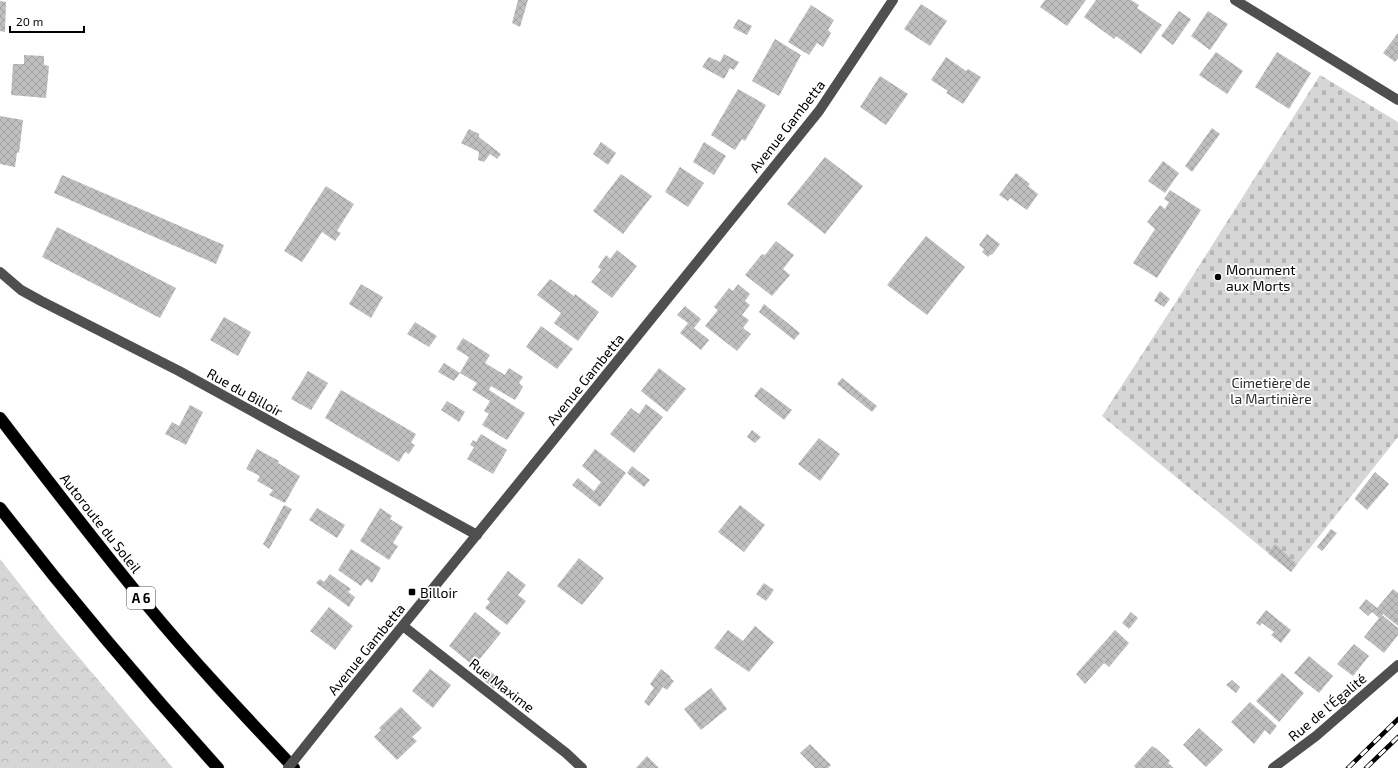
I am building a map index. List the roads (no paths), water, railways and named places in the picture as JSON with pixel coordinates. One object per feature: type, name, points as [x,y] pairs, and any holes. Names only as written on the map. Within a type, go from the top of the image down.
[{"type":"highway","name":"Autoroute du Soleil","points":[[0,418],[86,530],[147,605],[224,694],[294,768]]},
{"type":"highway","points":[[0,508],[34,552],[157,701],[218,768]]},
{"type":"street","name":"Avenue Gambetta","points":[[288,768],[819,111],[893,0]]},
{"type":"street","points":[[1235,0],[1398,100]]},
{"type":"street","name":"Rue du Billoir","points":[[0,272],[21,290],[186,375],[477,535]]},
{"type":"street","name":"Rue Maxime","points":[[403,626],[566,753],[582,768]]},
{"type":"street","name":"Rue de l'Égalité","points":[[1273,768],[1316,736],[1398,665]]},
{"type":"railway","points":[[1348,768],[1398,719]]},
{"type":"railway","points":[[1366,768],[1398,737]]},
{"type":"place","name":"Monument aux Morts","points":[[1218,277]]},
{"type":"place","name":"Billoir","points":[[412,592]]},
{"type":"park label","name":"Cimetière de la Martinière","points":[[1271,390]]}]
